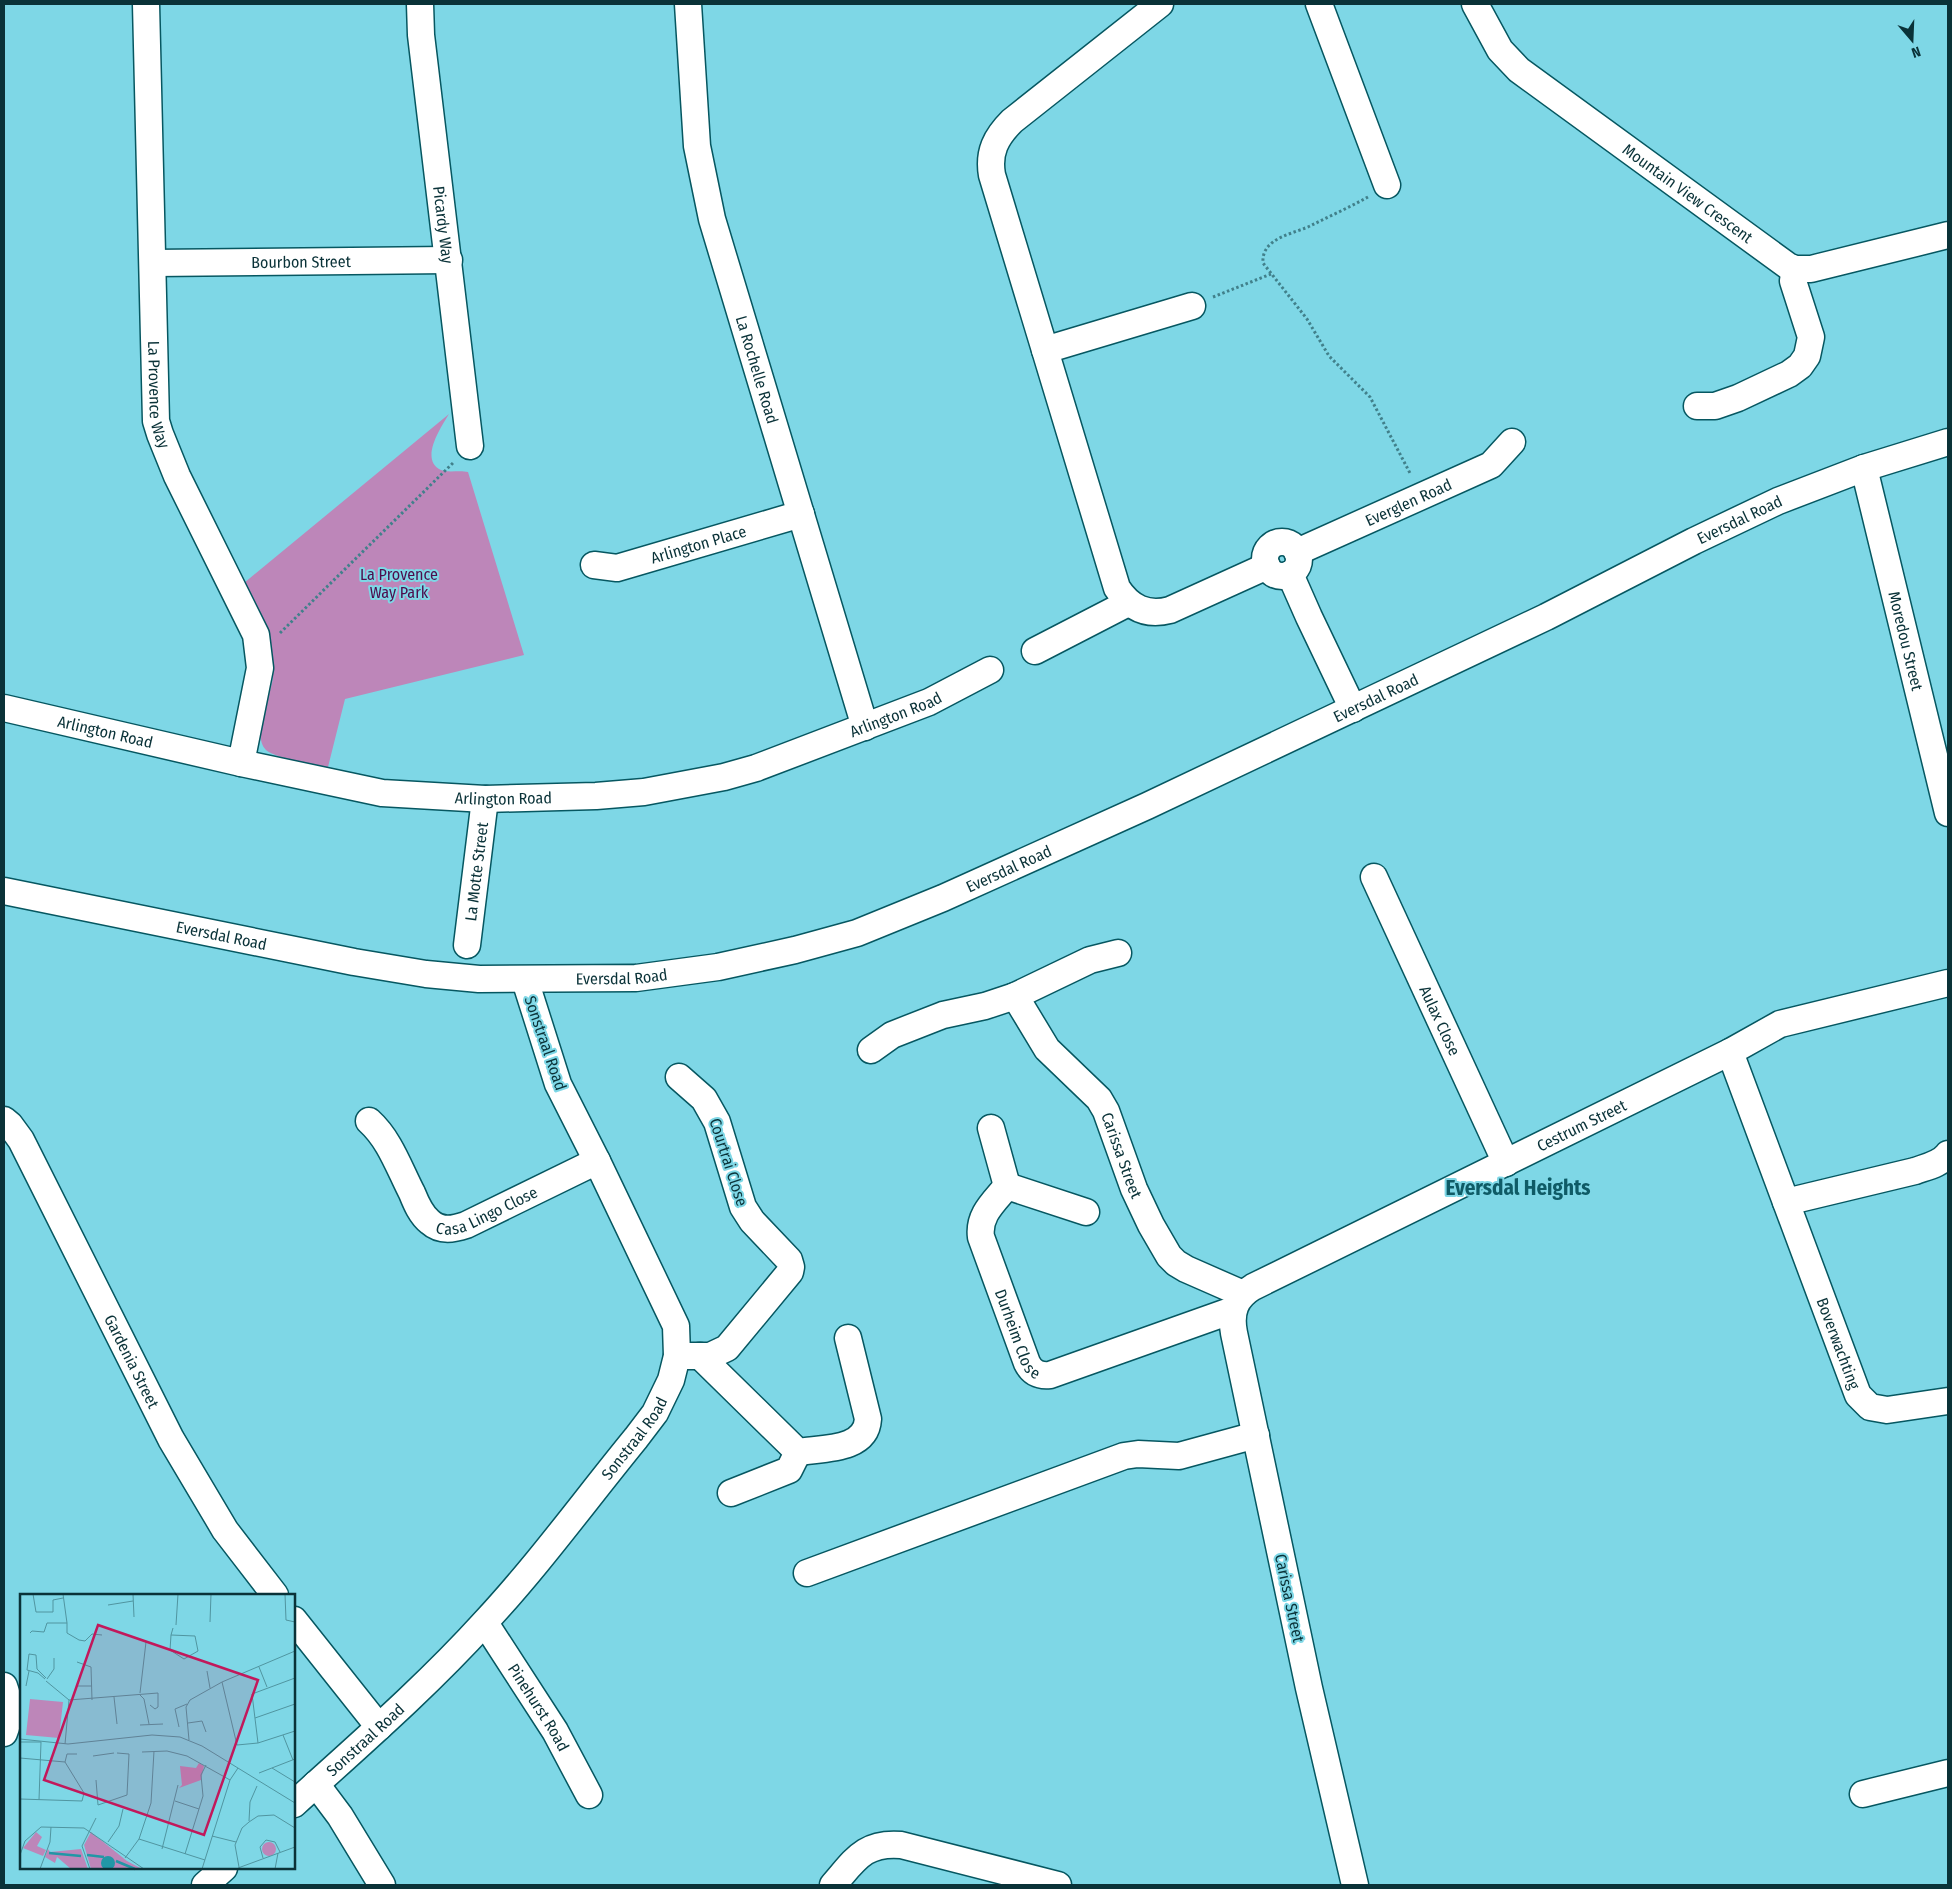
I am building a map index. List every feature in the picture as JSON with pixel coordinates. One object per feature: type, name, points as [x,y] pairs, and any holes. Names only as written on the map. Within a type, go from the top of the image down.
[{"type":"street","name":"La Provence Way","points":[[146,4],[156,421],[178,476],[256,635],[260,653],[260,668],[241,763]]},
{"type":"street","name":"Picardy Way","points":[[420,4],[421,35],[470,446]]},
{"type":"street","name":"La Rochelle Road","points":[[688,4],[697,146],[712,218],[865,727]]},
{"type":"street","points":[[1035,651],[1128,603],[1117,588],[992,175],[991,154],[1000,134],[1012,121],[1160,4]]},
{"type":"street","points":[[1319,4],[1388,185]]},
{"type":"street","name":"Mountain View Crescent","points":[[1475,4],[1500,50],[1519,70],[1782,262],[1795,269]]},
{"type":"street","points":[[1697,406],[1715,406],[1738,398],[1789,374],[1800,366],[1807,356],[1811,337],[1793,281],[1795,269],[1811,269],[1948,235]]},
{"type":"street","name":"Bourbon Street","points":[[153,264],[449,260]]},
{"type":"street","points":[[1045,350],[1192,306]]},
{"type":"street","name":"Everglen Road","points":[[1128,603],[1150,613],[1170,610],[1285,564],[1491,464],[1512,442]]},
{"type":"street","name":"Eversdal Road","points":[[4,891],[354,962],[426,974],[479,979],[636,978],[683,973],[795,950],[856,932],[943,898],[1026,861],[1354,709],[1554,612],[1694,541],[1792,496],[1864,468],[1948,442]]},
{"type":"street","name":"Moredou Street","points":[[1864,468],[1948,813]]},
{"type":"street","name":"Arlington Place","points":[[594,565],[617,568],[801,514]]},
{"type":"street","points":[[1285,564],[1354,709]]},
{"type":"street","name":"Arlington Road","points":[[4,708],[241,763],[382,793],[485,799],[596,796],[644,792],[724,777],[756,768],[929,702],[990,670]]},
{"type":"street","name":"La Motte Street","points":[[468,945],[485,799]]},
{"type":"street","name":"Aulax Close","points":[[1374,877],[1506,1163]]},
{"type":"street","points":[[871,1050],[892,1035],[943,1015],[985,1006],[1015,996],[1090,960],[1118,953]]},
{"type":"street","name":"Sonstraal Road","points":[[295,1803],[380,1727],[485,1623],[527,1574],[655,1412],[671,1380],[688,1356],[677,1335],[671,1313],[553,1072],[525,980]]},
{"type":"street","name":"Cestrum Street","points":[[1238,1302],[1253,1287],[1730,1052],[1780,1024],[1948,983]]},
{"type":"street","name":"Carissa Street","points":[[1015,996],[1047,1048],[1099,1099],[1112,1124],[1138,1197],[1169,1256],[1176,1264],[1238,1302],[1232,1318],[1234,1333],[1309,1688],[1355,1885]]},
{"type":"street","name":"Boverwachting","points":[[1730,1052],[1858,1395],[1870,1407],[1887,1410],[1948,1402]]},
{"type":"street","name":"Courtrai Close","points":[[679,1077],[704,1099],[717,1122],[742,1207],[752,1221],[789,1260],[791,1267],[790,1272],[727,1348],[710,1356],[688,1356]]},
{"type":"street","name":"Gardenia Street","points":[[4,1120],[21,1140],[171,1439],[224,1530],[274,1594]]},
{"type":"street","name":"Casa Lingo Close","points":[[369,1121],[379,1130],[387,1142],[420,1210],[430,1223],[449,1230],[466,1225],[597,1161]]},
{"type":"street","points":[[991,1128],[1007,1186],[1086,1212]]},
{"type":"street","points":[[1786,1202],[1931,1166],[1946,1158],[1948,1154]]},
{"type":"street","name":"Durheim Close","points":[[1007,1186],[983,1216],[981,1237],[1027,1363],[1034,1372],[1040,1375],[1050,1375],[1238,1302]]},
{"type":"street","points":[[688,1356],[798,1452],[851,1444],[861,1438],[866,1429],[868,1419],[848,1338]]},
{"type":"street","points":[[806,1573],[1124,1456],[1138,1454],[1179,1456],[1256,1435]]},
{"type":"street","points":[[731,1493],[784,1474],[792,1466],[798,1452]]},
{"type":"street","points":[[295,1621],[380,1727]]},
{"type":"street","name":"Pinehurst Road","points":[[485,1623],[555,1731],[589,1795]]},
{"type":"street","points":[[4,1686],[9,1705],[8,1721],[4,1733]]},
{"type":"street","points":[[1863,1794],[1948,1773]]},
{"type":"street","points":[[316,1784],[340,1816],[382,1885]]},
{"type":"street","points":[[833,1885],[857,1858],[865,1852],[881,1845],[889,1844],[901,1845],[1058,1885]]},
{"type":"street","points":[[205,1885],[223,1869]]},
{"type":"path","points":[[1388,185],[1310,226],[1285,234],[1277,239],[1262,256],[1263,263],[1307,319],[1329,356],[1370,396],[1406,464],[1420,497]]},
{"type":"path","points":[[1192,306],[1271,274]]},
{"type":"path","points":[[260,653],[470,446]]},
{"type":"green space","name":"La Provence Way Park","points":[[449,414],[437,435],[432,451],[432,459],[441,470],[468,472],[524,655],[345,699],[328,767],[296,761],[270,753],[262,743],[260,735],[263,715],[272,685],[272,652],[265,628],[244,583]]},
{"type":"district","name":"Eversdal Heights","points":[[1518,1188]]}]
